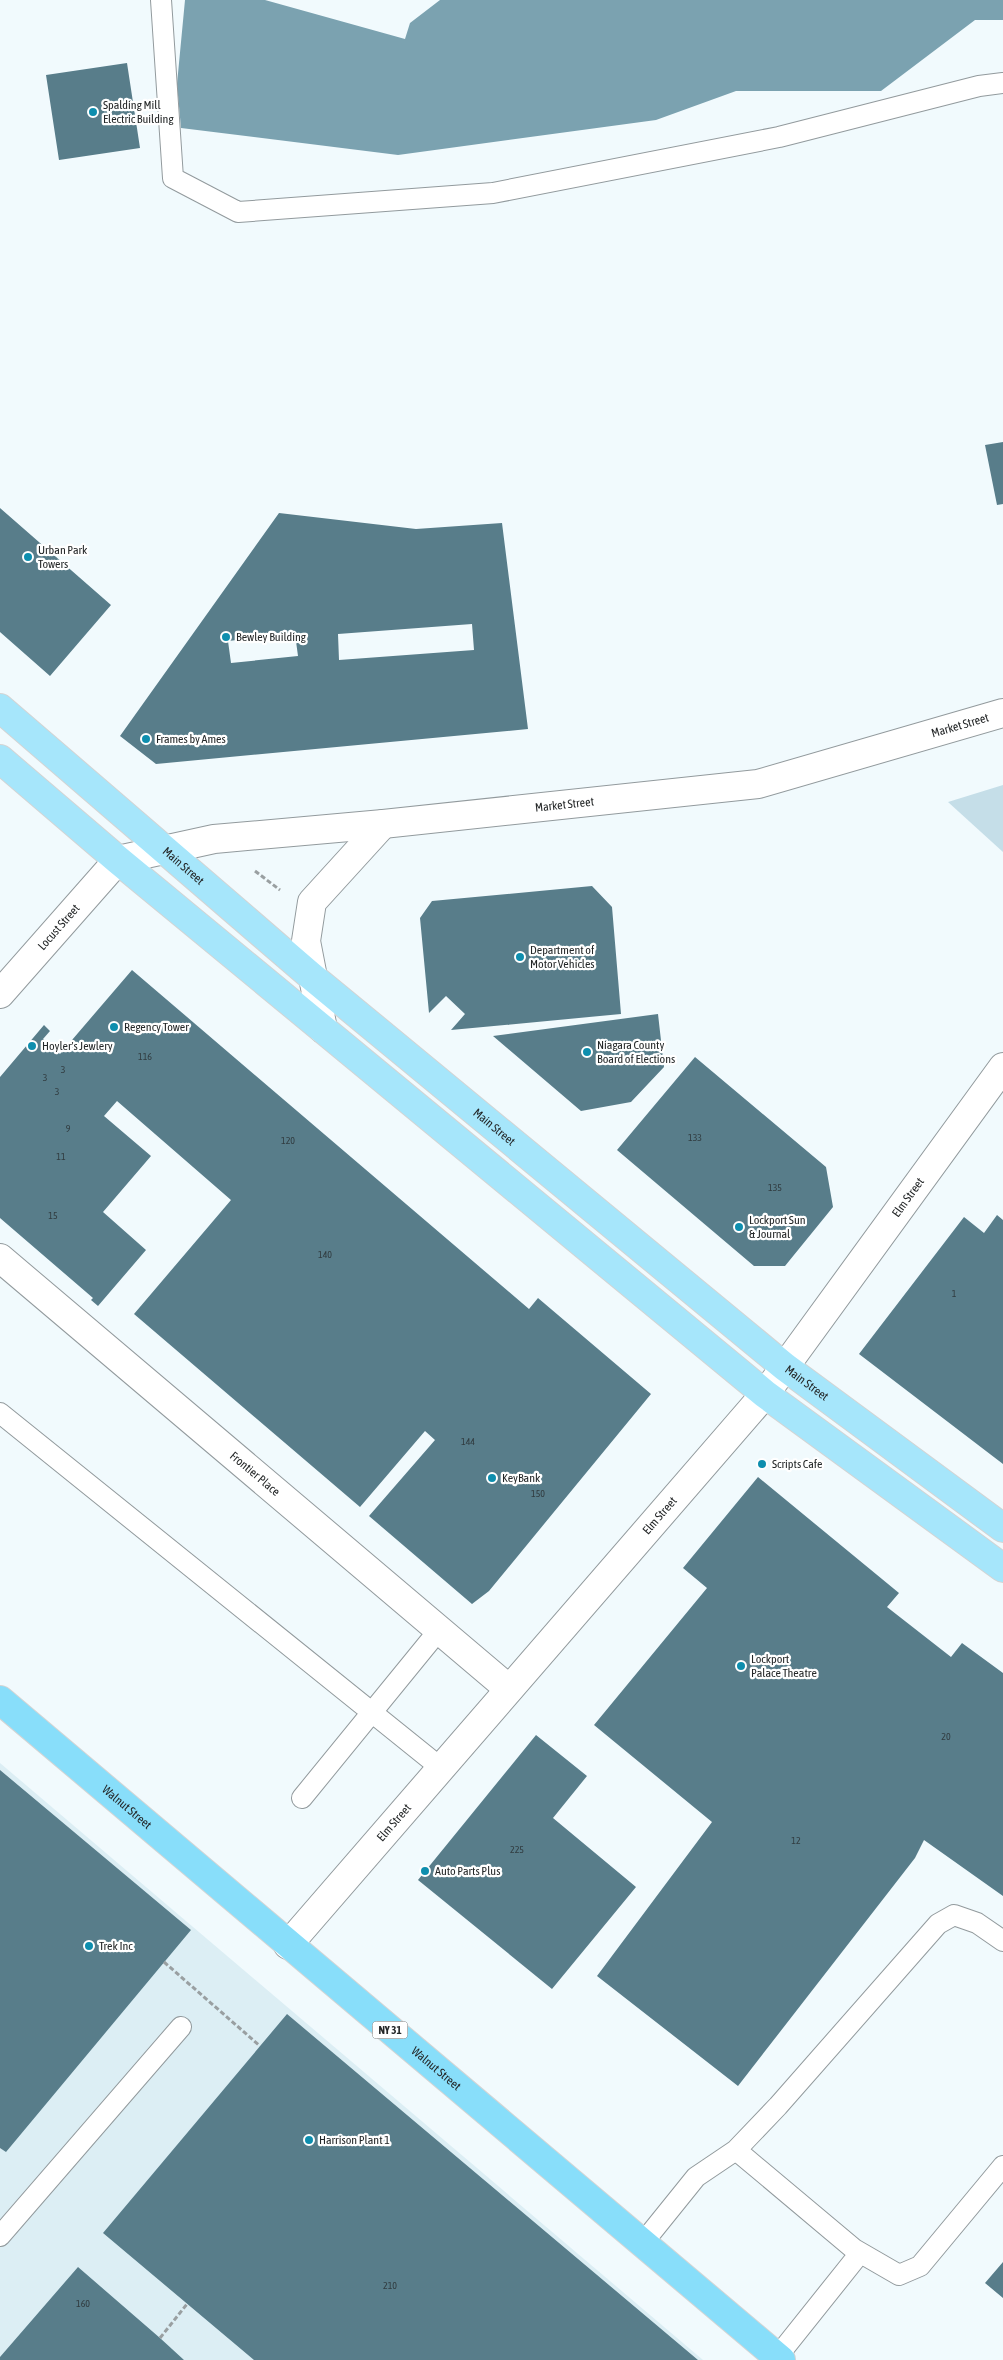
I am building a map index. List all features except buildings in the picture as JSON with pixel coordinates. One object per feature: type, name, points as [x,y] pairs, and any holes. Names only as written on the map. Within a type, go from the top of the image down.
[{"type":"highway","name":"Walnut Street","points":[[0,1700],[779,2359]]},
{"type":"main road","name":"Main Street","points":[[0,708],[311,976],[785,1368],[1003,1528]]},
{"type":"main road","points":[[0,759],[118,860],[765,1394],[1003,1568]]},
{"type":"street","name":"Market Street","points":[[118,860],[214,840],[758,784],[1003,713]]},
{"type":"street","points":[[323,1029],[311,976],[306,941],[312,902],[383,824]]},
{"type":"street","name":"Locust Street","points":[[0,994],[118,860]]},
{"type":"street","name":"Elm Street","points":[[288,1945],[765,1394],[1001,1073]]},
{"type":"street","name":"Frontier Place","points":[[0,1258],[508,1689]]},
{"type":"lane","points":[[161,0],[173,178],[238,212],[493,193],[779,137],[979,86],[1003,84]]},
{"type":"lane","points":[[0,1413],[441,1768]]},
{"type":"lane","points":[[302,1798],[439,1630]]},
{"type":"lane","points":[[642,2244],[696,2177],[736,2150],[784,2099],[938,1924],[954,1915],[977,1922],[1003,1942]]},
{"type":"lane","points":[[1,2234],[181,2027]]},
{"type":"lane","points":[[736,2150],[860,2253],[899,2275],[920,2266],[1003,2166]]},
{"type":"lane","points":[[779,2359],[860,2253]]},
{"type":"path","points":[[254,871],[285,894]]},
{"type":"path","points":[[256,879],[262,877]]},
{"type":"path","points":[[164,1962],[260,2046]]},
{"type":"path","points":[[160,2338],[187,2304]]},
{"type":"shaded area","points":[[185,0],[265,0],[405,39],[410,23],[440,0],[1003,0],[1003,20],[975,20],[881,91],[736,91],[656,120],[398,155],[181,128],[177,84]]},
{"type":"shaded area","points":[[1003,785],[1003,852],[948,802]]},
{"type":"shaded area","points":[[0,1763],[703,2360],[0,2360]]},
{"type":"place","name":"Spalding Mill Electric Building","points":[[93,112]]},
{"type":"place","name":"Urban Park Towers","points":[[28,557]]},
{"type":"place","name":"Bewley Building","points":[[226,637]]},
{"type":"place","name":"Frames by Ames","points":[[146,739]]},
{"type":"place","name":"Department of Motor Vehicles","points":[[520,957]]},
{"type":"place","name":"Regency Tower","points":[[114,1027]]},
{"type":"place","name":"Hoyler's Jewlery","points":[[32,1046]]},
{"type":"place","name":"Niagara County Board of Elections","points":[[587,1052]]},
{"type":"place","name":"Lockport Sun & Journal","points":[[739,1227]]},
{"type":"place","name":"Scripts Cafe","points":[[762,1464]]},
{"type":"place","name":"KeyBank","points":[[492,1478]]},
{"type":"place","name":"Lockport Palace Theatre","points":[[741,1666]]},
{"type":"place","name":"Auto Parts Plus","points":[[425,1871]]},
{"type":"place","name":"Trek Inc","points":[[89,1946]]},
{"type":"place","name":"Harrison Plant 1","points":[[309,2140]]}]
